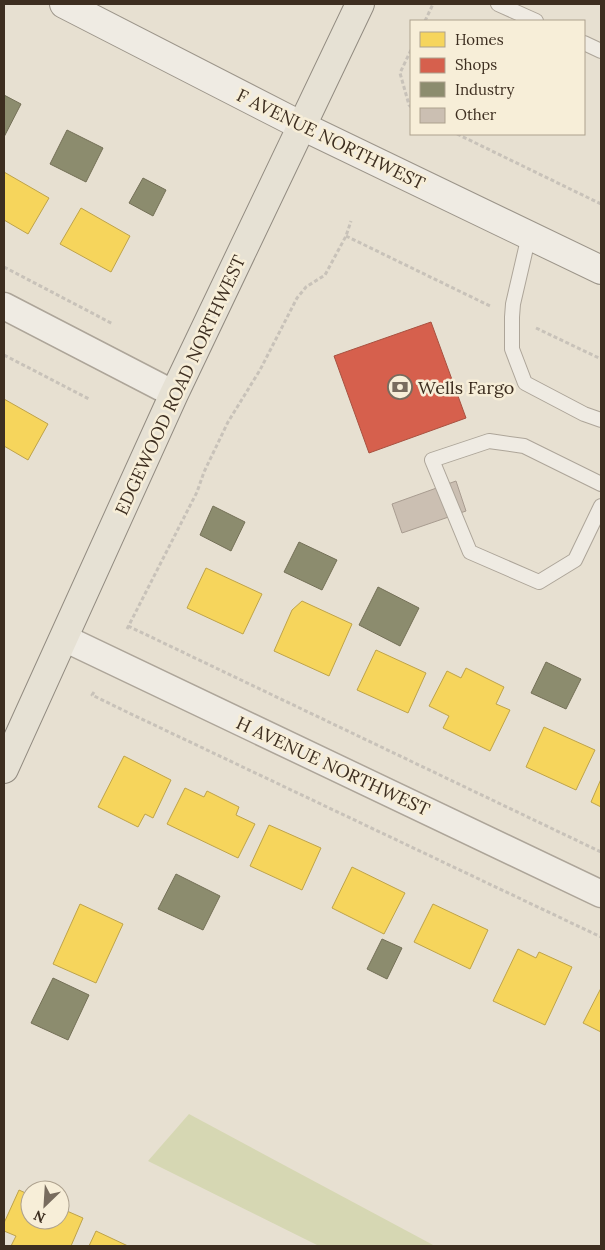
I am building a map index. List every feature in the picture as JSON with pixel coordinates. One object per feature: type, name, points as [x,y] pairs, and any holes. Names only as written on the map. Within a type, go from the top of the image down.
[{"type":"main road","name":"EDGEWOOD ROAD NORTHWEST","points":[[4,768],[174,394],[360,4]]},
{"type":"main road","name":"F AVENUE NORTHWEST","points":[[77,7],[302,126],[601,270]]},
{"type":"street","points":[[4,306],[174,394]]},
{"type":"street","name":"H AVENUE NORTHWEST","points":[[64,638],[601,894]]},
{"type":"lane","points":[[498,4],[534,20]]},
{"type":"lane","points":[[585,43],[601,51]]},
{"type":"lane","points":[[529,235],[513,304],[512,349],[526,382],[584,414],[601,420]]},
{"type":"lane","points":[[601,484],[524,446],[489,441],[432,460],[470,552],[539,582],[575,560],[601,506]]},
{"type":"path","points":[[425,20],[433,4]]},
{"type":"path","points":[[410,52],[400,73],[410,104]]},
{"type":"path","points":[[459,135],[601,204]]},
{"type":"path","points":[[351,221],[346,236],[325,275],[306,287],[297,298],[260,370],[228,422],[204,472],[197,492],[127,628],[601,852]]},
{"type":"path","points":[[346,236],[601,359]]},
{"type":"path","points":[[4,267],[113,324]]},
{"type":"path","points":[[4,355],[89,399]]},
{"type":"path","points":[[94,692],[92,695],[129,713],[601,937]]},
{"type":"green space","points":[[189,1114],[435,1246],[319,1246],[148,1161]]},
{"type":"building: Homes","points":[[4,172],[49,198],[28,234],[4,220]]},
{"type":"building: Homes","points":[[81,208],[130,236],[111,272],[60,244]]},
{"type":"building: Homes","points":[[4,399],[48,424],[28,460],[4,446]]},
{"type":"building: Homes","points":[[206,568],[262,594],[243,634],[187,608]]},
{"type":"building: Homes","points":[[302,601],[352,624],[329,676],[274,651],[292,610]]},
{"type":"building: Homes","points":[[376,650],[426,673],[408,713],[357,690]]},
{"type":"building: Homes","points":[[466,668],[504,687],[496,704],[510,710],[490,751],[443,728],[449,716],[429,706],[447,671],[461,678]]},
{"type":"building: Homes","points":[[544,727],[595,750],[576,790],[526,767]]},
{"type":"building: Homes","points":[[124,756],[171,780],[153,818],[145,814],[138,827],[98,807]]},
{"type":"building: Homes","points":[[601,779],[601,807],[591,802]]},
{"type":"building: Homes","points":[[185,788],[204,797],[207,791],[239,807],[236,815],[255,824],[238,858],[167,824]]},
{"type":"building: Homes","points":[[269,825],[321,848],[302,890],[250,866]]},
{"type":"building: Homes","points":[[352,867],[405,893],[384,934],[332,908]]},
{"type":"building: Homes","points":[[80,904],[123,924],[96,983],[53,964]]},
{"type":"building: Homes","points":[[433,904],[488,930],[470,969],[414,942]]},
{"type":"building: Homes","points":[[518,949],[536,958],[539,952],[572,967],[545,1025],[493,1001]]},
{"type":"building: Homes","points":[[601,988],[601,1032],[583,1023]]},
{"type":"building: Homes","points":[[19,1190],[20,1230],[70,1230],[70,1212],[83,1218],[71,1246],[11,1246],[16,1236],[4,1231],[4,1223]]},
{"type":"building: Homes","points":[[96,1231],[128,1246],[89,1246]]},
{"type":"building: Shops","name":"Wells Fargo","points":[[431,322],[466,418],[369,453],[334,356]]},
{"type":"building: Industry","points":[[4,95],[21,104],[4,137]]},
{"type":"building: Industry","points":[[67,130],[103,148],[86,182],[50,164]]},
{"type":"building: Industry","points":[[143,178],[166,190],[153,216],[129,203]]},
{"type":"building: Industry","points":[[213,506],[245,522],[231,551],[200,535]]},
{"type":"building: Industry","points":[[299,542],[337,560],[322,590],[284,572]]},
{"type":"building: Industry","points":[[378,587],[419,608],[400,646],[359,625]]},
{"type":"building: Industry","points":[[546,662],[581,679],[566,709],[531,693]]},
{"type":"building: Industry","points":[[176,874],[220,896],[203,930],[158,909]]},
{"type":"building: Industry","points":[[382,939],[402,948],[387,979],[367,969]]},
{"type":"building: Industry","points":[[53,978],[89,995],[68,1040],[31,1023]]},
{"type":"building: Other","points":[[456,481],[466,511],[402,533],[392,504]]},
{"type":"place","name":"Wells Fargo","points":[[400,387]]}]
